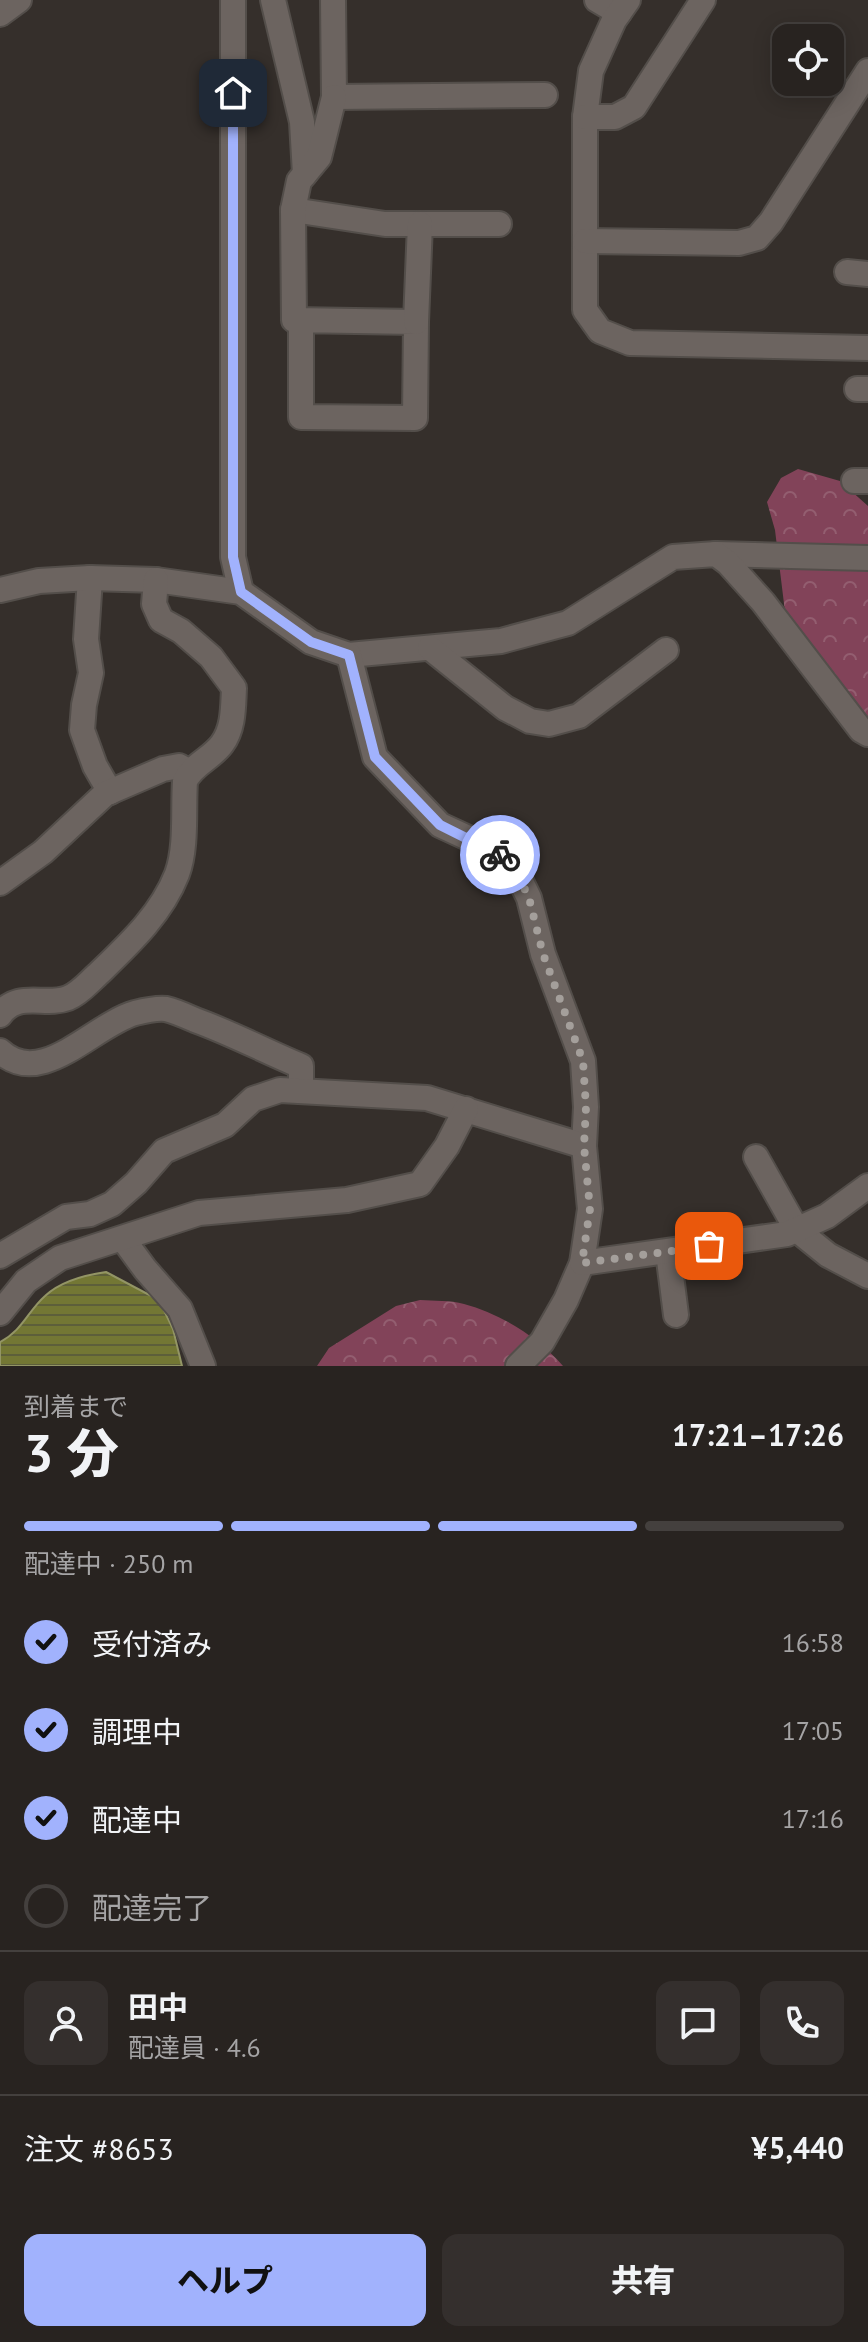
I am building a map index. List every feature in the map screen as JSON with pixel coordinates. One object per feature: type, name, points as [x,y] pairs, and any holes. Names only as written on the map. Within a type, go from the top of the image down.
[{"type":"street","points":[[0,14],[19,0]]},
{"type":"street","points":[[233,0],[233,557],[241,592]]},
{"type":"street","points":[[273,0],[302,122],[305,174]]},
{"type":"street","points":[[333,0],[334,97],[319,157],[299,181],[293,210],[294,320],[416,322]]},
{"type":"street","points":[[597,0],[623,7],[591,71],[585,117],[585,310],[600,331],[630,343],[868,348]]},
{"type":"street","points":[[585,117],[615,117],[634,107],[703,0]]},
{"type":"street","points":[[585,241],[739,243],[757,238],[771,222],[868,71]]},
{"type":"street","points":[[334,97],[545,95]]},
{"type":"street","points":[[293,210],[385,224],[499,224]]},
{"type":"street","points":[[301,320],[301,417],[415,418],[420,224]]},
{"type":"street","points":[[716,554],[763,602],[861,730],[868,734]]},
{"type":"street","points":[[0,590],[39,581],[90,578],[156,580],[241,592],[311,642],[349,655],[501,641],[568,623],[673,557],[716,554],[868,558]]},
{"type":"street","points":[[90,578],[86,639],[91,673],[82,730],[95,766],[110,792]]},
{"type":"street","points":[[0,1015],[6,1006],[16,1001],[66,999],[81,990],[123,952],[144,927],[178,872],[185,781],[190,772],[222,744],[233,718],[234,688],[211,657],[181,631],[161,620],[154,604],[156,580]]},
{"type":"street","points":[[430,648],[505,708],[530,721],[549,724],[579,716],[666,650]]},
{"type":"street","points":[[349,655],[375,757],[440,825],[494,850],[514,867],[529,898],[543,954],[583,1061],[586,1107],[584,1146],[590,1209],[582,1263],[566,1300],[542,1342],[518,1366]]},
{"type":"street","points":[[0,883],[43,852],[110,792],[163,769],[179,766],[190,772]]},
{"type":"street","points":[[0,1051],[15,1063],[35,1066],[135,1013],[165,1009],[234,1035],[301,1066],[301,1091]]},
{"type":"street","points":[[0,1256],[66,1217],[90,1214],[112,1204],[136,1183],[164,1151],[225,1125],[253,1099],[280,1090],[427,1098],[584,1146]]},
{"type":"street","points":[[0,1313],[26,1281],[60,1258],[199,1213],[347,1200],[420,1184],[447,1146],[466,1109]]},
{"type":"street","points":[[756,1157],[797,1230],[828,1255],[868,1276]]},
{"type":"street","points":[[582,1263],[787,1234],[827,1216],[868,1186]]},
{"type":"street","points":[[123,1239],[180,1309],[203,1366]]},
{"type":"street","points":[[668,1252],[676,1315]]},
{"type":"green space","points":[[798,469],[840,481],[868,506],[868,738],[786,620],[775,530],[767,502],[781,478]]},
{"type":"green space","points":[[420,1300],[459,1303],[505,1320],[530,1336],[563,1366],[317,1366],[329,1348],[396,1306]]},
{"type":"shaded area","points":[[106,1272],[159,1300],[173,1329],[182,1366],[0,1366],[0,1342],[19,1327],[45,1296],[58,1286]]},
{"type":"way so far","points":[[500,855],[514,867],[529,898],[543,954],[583,1061],[586,1107],[584,1146],[590,1209],[582,1263],[709,1246]]},
{"type":"route","points":[[233,93],[233,557],[241,592],[311,642],[349,655],[375,757],[440,825],[500,855]]}]
